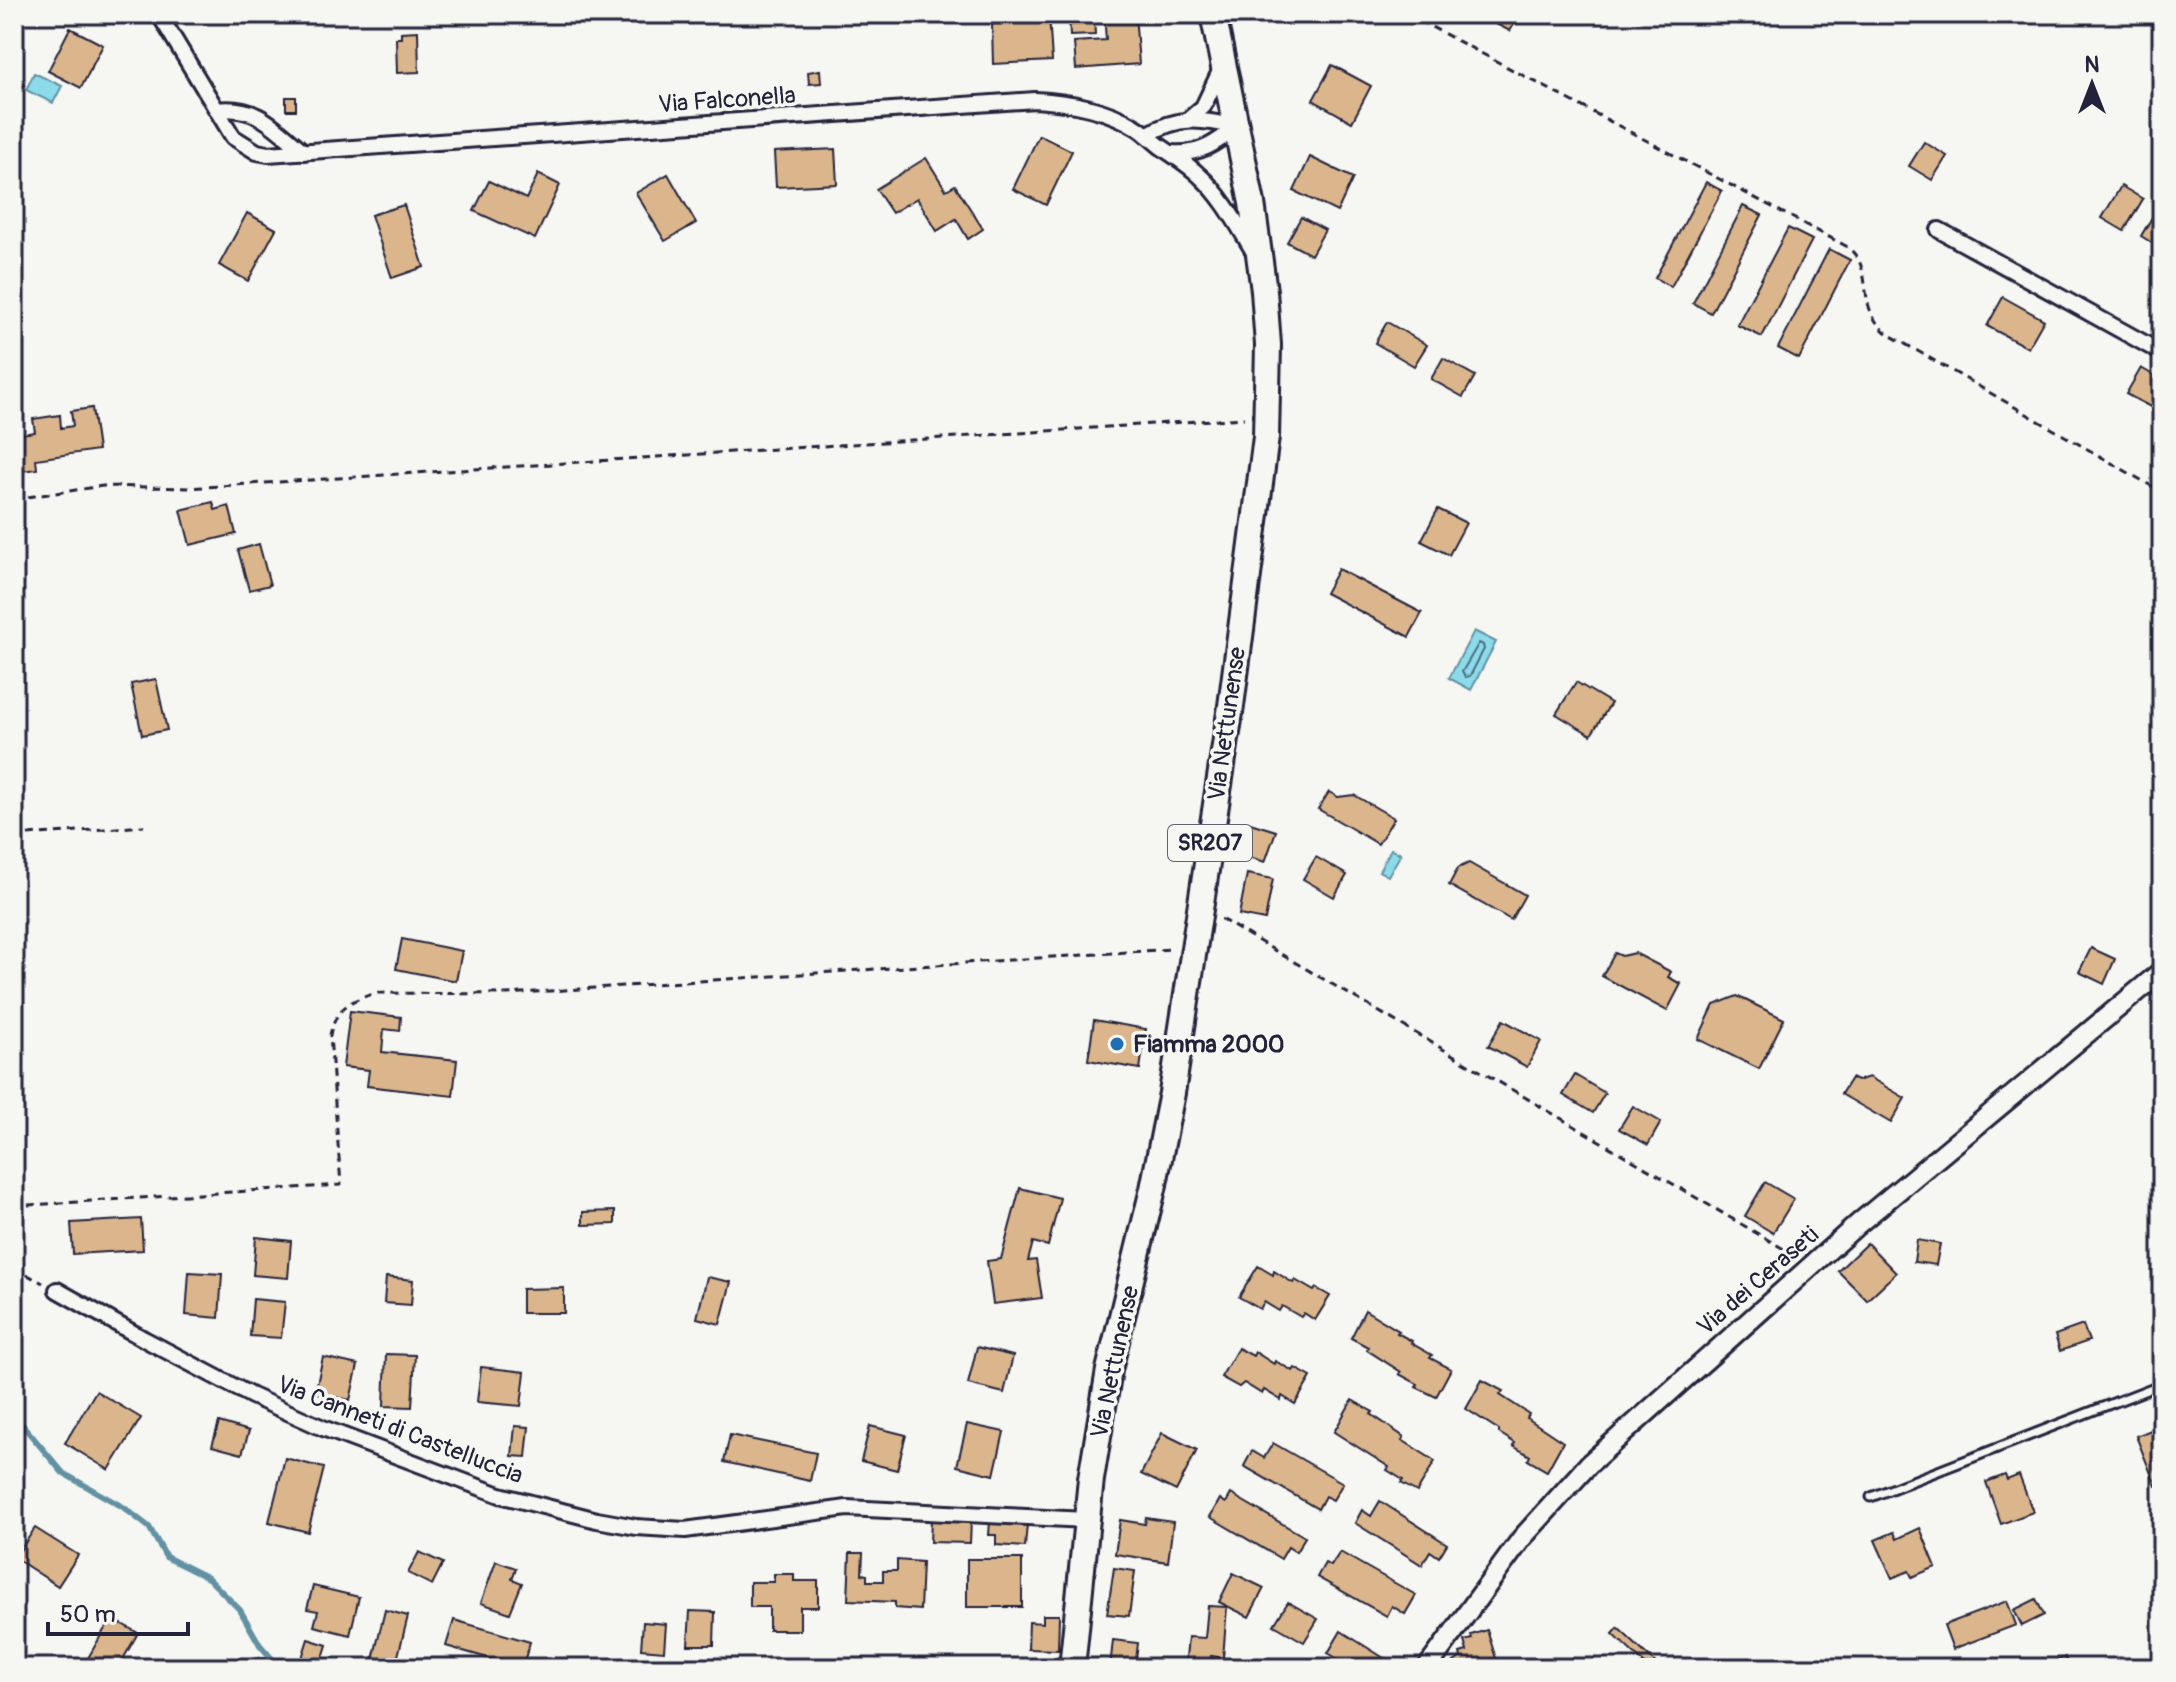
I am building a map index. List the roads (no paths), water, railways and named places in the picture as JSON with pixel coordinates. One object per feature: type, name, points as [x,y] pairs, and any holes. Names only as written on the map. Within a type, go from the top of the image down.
[{"type":"main road","name":"Via Nettunense","points":[[1072,1668],[1086,1520],[1109,1370],[1166,1129],[1261,488],[1267,417],[1268,345],[1260,263],[1237,127],[1213,14]]},
{"type":"street","name":"Via Falconella","points":[[159,14],[233,137],[257,152],[304,152],[1035,100],[1068,102],[1097,109],[1135,126],[1203,178],[1222,200],[1260,263]]},
{"type":"street","points":[[1190,118],[1203,107],[1224,63]]},
{"type":"street","points":[[217,110],[246,110],[263,118],[304,152]]},
{"type":"street","points":[[1147,135],[1162,125],[1190,118],[1237,127]]},
{"type":"street","points":[[1173,153],[1196,153],[1237,127]]},
{"type":"street","points":[[1939,230],[2162,353]]},
{"type":"street","name":"Via dei Ceraseti","points":[[1427,1668],[1522,1538],[1574,1478],[1812,1265],[2162,971]]},
{"type":"street","name":"Via Canneti di Castelluccia","points":[[57,1290],[144,1339],[300,1418],[500,1495],[597,1520],[636,1527],[685,1530],[847,1508],[1086,1520]]},
{"type":"lane","points":[[1871,1497],[2162,1384]]},
{"type":"water","points":[[34,73],[62,86],[53,103],[26,90]]},
{"type":"water","points":[[1474,631],[1496,642],[1471,690],[1449,678]]},
{"type":"water","points":[[1391,849],[1401,854],[1388,876],[1379,871]]},
{"type":"waterway","points":[[14,1415],[63,1473],[123,1507],[149,1527],[166,1557],[208,1578],[240,1610],[260,1645],[280,1668]]},
{"type":"place","name":"Fiamma 2000","points":[[1117,1044]]}]
